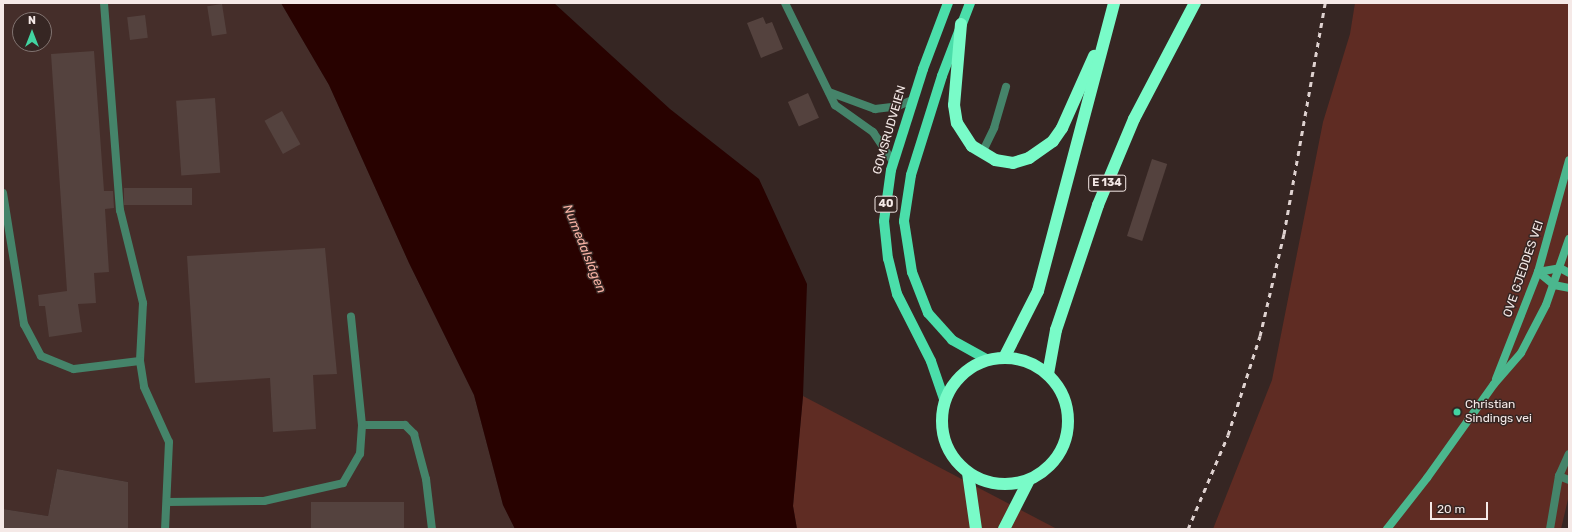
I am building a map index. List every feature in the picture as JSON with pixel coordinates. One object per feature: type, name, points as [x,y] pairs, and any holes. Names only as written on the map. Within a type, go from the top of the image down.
[{"type":"highway","name":"E 134","points":[[1004,358],[1038,291],[1114,3]]},
{"type":"highway","name":"E 134","points":[[1048,374],[1056,330],[1104,191],[1137,112],[1195,3]]},
{"type":"highway","name":"E 134","points":[[961,24],[954,105],[957,123],[964,138],[982,153],[995,160],[1013,163],[1029,158],[1053,141],[1062,128],[1108,24]]},
{"type":"highway","points":[[1004,529],[1029,480],[1055,461],[1068,432],[1065,400],[1048,374],[1028,361],[1004,358],[988,360],[962,375],[944,402],[942,426],[945,442],[952,456],[968,472],[998,484],[1029,480]]},
{"type":"highway","points":[[968,472],[976,529]]},
{"type":"main road","name":"GOMSRUDVEIEN","points":[[944,402],[927,354],[904,310],[888,259],[884,221],[893,162],[912,100],[948,3]]},
{"type":"main road","name":"40","points":[[970,3],[961,24],[911,175],[904,221],[912,272],[928,314],[952,340],[988,360]]},
{"type":"street","points":[[104,3],[120,210],[143,303],[140,361],[144,387],[169,442],[165,529]]},
{"type":"street","points":[[785,3],[835,105],[873,132],[893,162]]},
{"type":"street","points":[[982,153],[994,128],[1006,87]]},
{"type":"street","points":[[829,92],[875,109],[898,106],[912,100]]},
{"type":"street","name":"OVE GJEDDES VEI","points":[[1494,384],[1538,272],[1569,160]]},
{"type":"street","points":[[3,193],[24,324],[41,356],[74,369],[140,361]]},
{"type":"street","name":"OVE GJEDDES VEI","points":[[1387,529],[1494,384],[1521,353],[1554,286],[1569,239]]},
{"type":"street","points":[[1538,272],[1560,268],[1569,273]]},
{"type":"street","points":[[1538,272],[1554,286],[1569,288]]},
{"type":"street","points":[[167,502],[264,502],[343,484],[360,454],[362,424],[351,317]]},
{"type":"street","points":[[362,424],[405,425],[414,434],[426,479],[432,529]]},
{"type":"street","points":[[1550,529],[1559,476],[1569,454]]},
{"type":"street","points":[[1559,476],[1569,480]]},
{"type":"shaded area","points":[[3,3],[281,3],[329,85],[409,263],[474,395],[503,505],[515,529],[127,529],[128,482],[57,469],[48,516],[3,509]]},
{"type":"shaded area","points":[[1355,3],[1569,3],[1569,495],[1561,529],[1213,529],[1272,380],[1323,122],[1350,34]]},
{"type":"shaded area","points":[[803,396],[1057,529],[797,529],[793,506]]},
{"type":"water","name":"Numedalslågen","points":[[281,3],[554,3],[670,109],[759,179],[807,284],[803,396],[793,506],[797,529],[515,529],[503,505],[474,395],[409,263],[329,85]]},
{"type":"building","points":[[222,4],[227,34],[212,36],[207,6]]},
{"type":"building","points":[[145,15],[148,38],[130,40],[127,17]]},
{"type":"building","points":[[763,17],[766,24],[772,22],[783,49],[761,58],[747,23]]},
{"type":"building","points":[[94,51],[104,191],[113,191],[114,208],[105,209],[109,272],[94,273],[96,303],[78,304],[82,332],[49,337],[45,306],[39,306],[38,295],[67,291],[51,54]]},
{"type":"building","points":[[808,93],[819,118],[799,127],[788,102]]},
{"type":"building","points":[[215,98],[220,173],[181,176],[176,101]]},
{"type":"building","points":[[282,111],[300,144],[283,154],[265,121]]},
{"type":"building","points":[[1152,159],[1167,164],[1142,241],[1127,236]]},
{"type":"building","points":[[124,188],[192,188],[192,205],[124,205]]},
{"type":"building","points":[[325,248],[337,374],[313,375],[316,429],[273,432],[270,378],[195,383],[187,256]]},
{"type":"building","points":[[57,469],[128,482],[128,529],[3,529],[3,509],[48,516]]},
{"type":"building","points":[[311,502],[404,502],[404,529],[311,529]]},
{"type":"railway","points":[[1188,529],[1228,435],[1260,336],[1284,234],[1325,3]]},
{"type":"place","name":"Christian Sindings vei","points":[[1457,412]]}]
